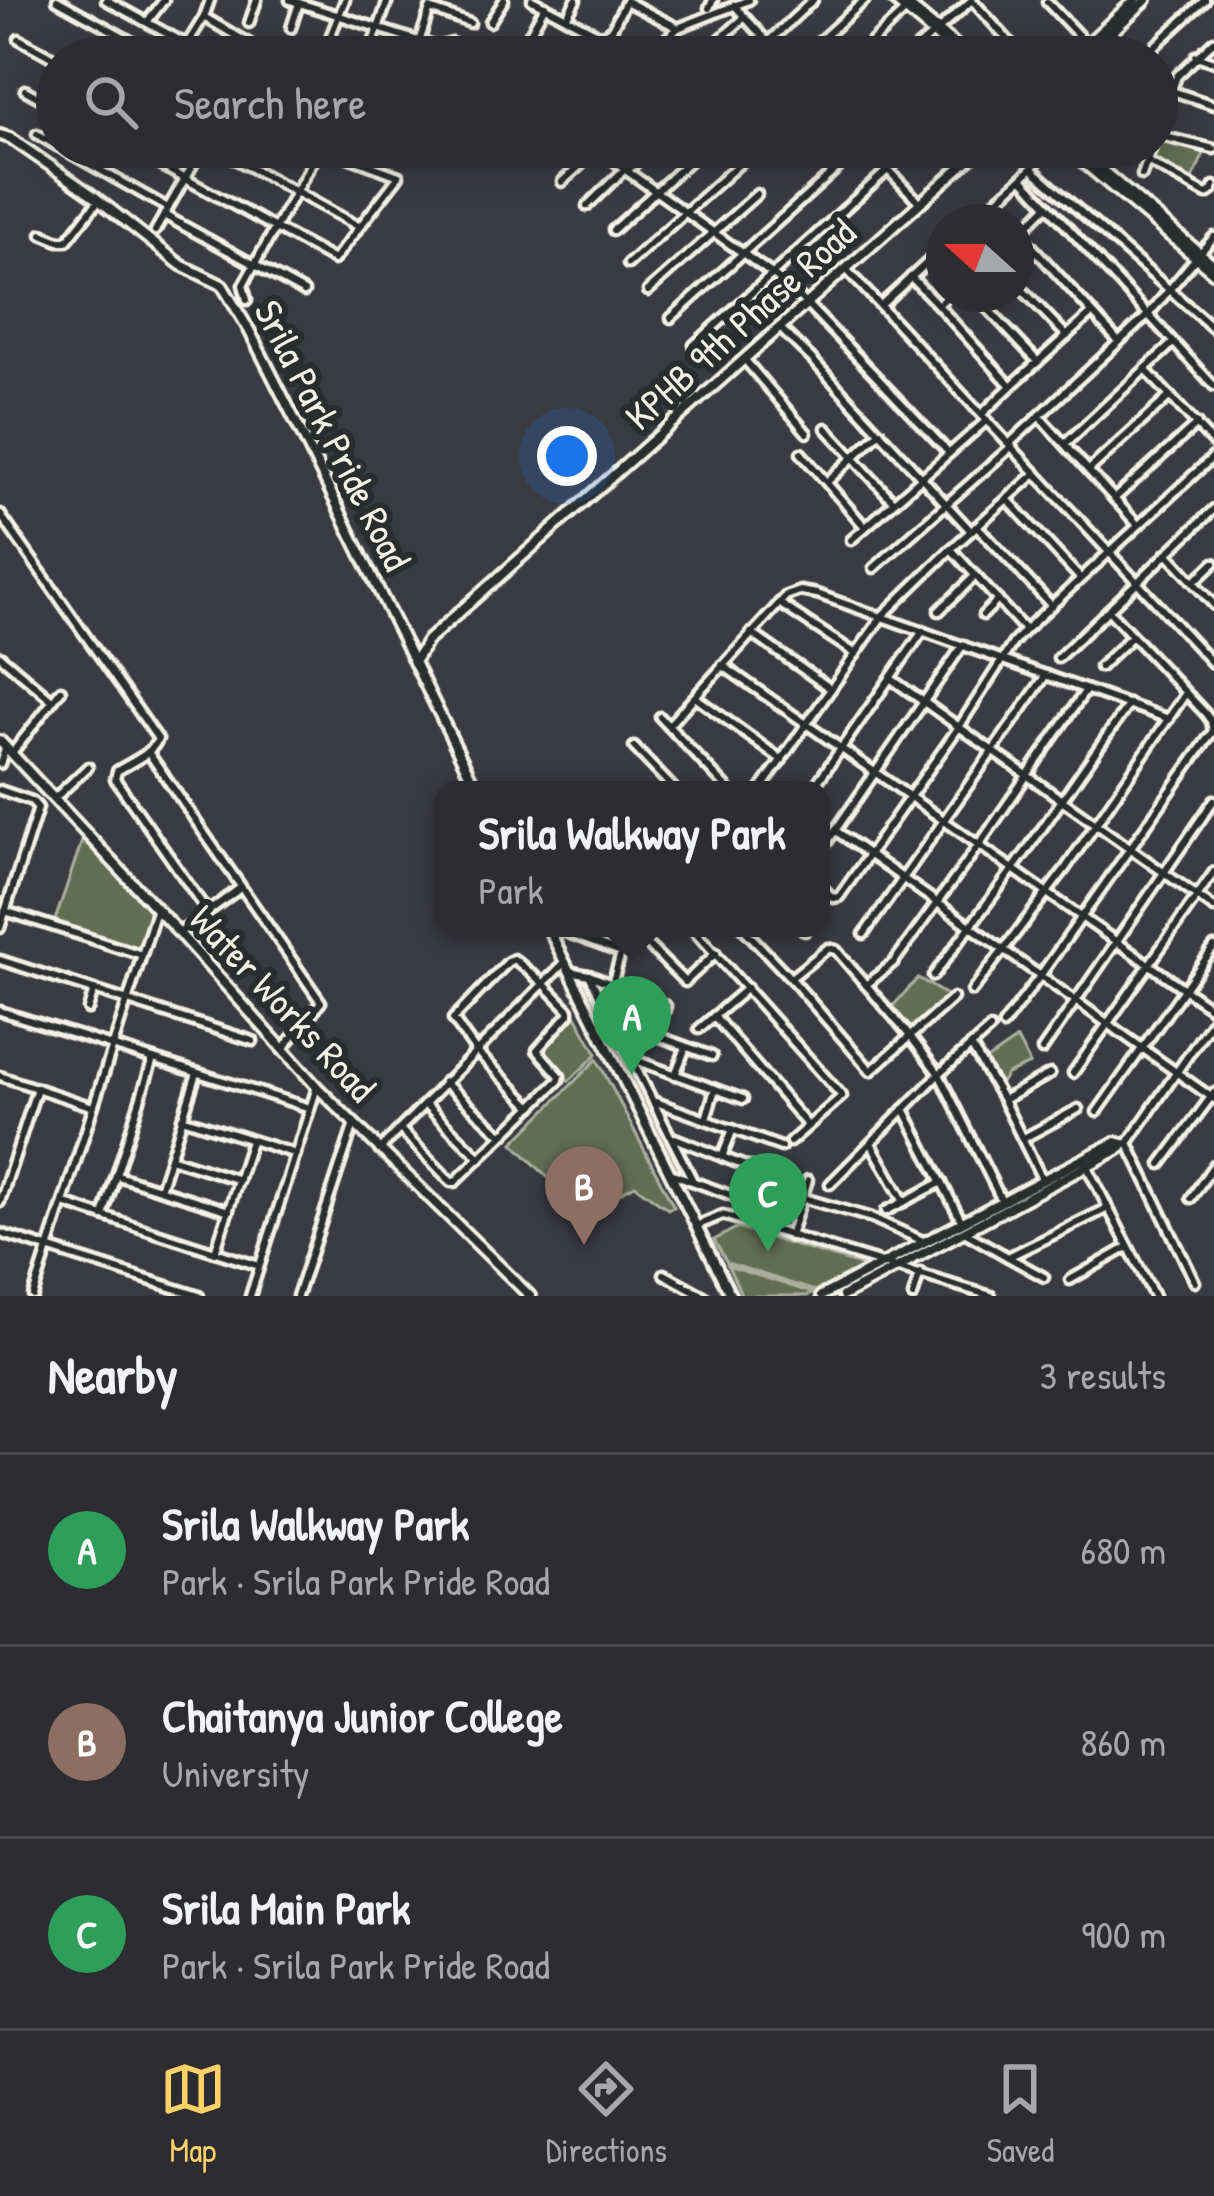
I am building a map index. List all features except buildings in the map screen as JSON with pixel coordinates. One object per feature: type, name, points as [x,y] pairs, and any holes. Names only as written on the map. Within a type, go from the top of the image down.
[{"type":"street","points":[[57,0],[121,36]]},
{"type":"street","points":[[106,0],[172,36]]},
{"type":"street","points":[[147,22],[164,0]]},
{"type":"street","points":[[191,36],[210,0]]},
{"type":"street","points":[[249,23],[257,0]]},
{"type":"street","points":[[290,0],[406,36]]},
{"type":"street","points":[[331,36],[345,0]]},
{"type":"street","points":[[376,36],[388,0]]},
{"type":"street","points":[[490,22],[504,0]]},
{"type":"street","points":[[532,0],[605,35],[626,0],[678,28]]},
{"type":"street","points":[[566,18],[576,0]]},
{"type":"street","points":[[669,36],[678,28],[749,0]]},
{"type":"street","points":[[774,36],[812,0]]},
{"type":"street","points":[[825,36],[865,0]]},
{"type":"street","points":[[931,36],[972,0],[1004,36]]},
{"type":"street","points":[[1105,36],[1135,0]]},
{"type":"street","points":[[1108,36],[1146,0]]},
{"type":"street","points":[[1166,36],[1205,0]]},
{"type":"street","points":[[1047,1],[1077,36]]},
{"type":"street","points":[[291,28],[300,2]]},
{"type":"street","points":[[873,36],[900,3],[941,36]]},
{"type":"street","points":[[420,36],[432,5],[470,23]]},
{"type":"street","points":[[734,5],[761,36]]},
{"type":"street","points":[[528,36],[544,6]]},
{"type":"street","points":[[203,17],[235,36]]},
{"type":"street","points":[[724,36],[745,17]]},
{"type":"street","points":[[936,32],[940,36]]},
{"type":"street","points":[[20,39],[36,48]]},
{"type":"street","points":[[1178,75],[1214,41]]},
{"type":"street","points":[[1196,56],[1214,62]]},
{"type":"street","points":[[25,90],[36,96]]},
{"type":"street","points":[[1178,94],[1214,105]]},
{"type":"street","name":"Srila Park Pride Road","points":[[0,135],[36,156]]},
{"type":"street","points":[[1178,139],[1214,148]]},
{"type":"street","name":"Srila Park Pride Road","points":[[53,168],[181,265],[222,284],[472,781]]},
{"type":"street","points":[[95,168],[304,292]]},
{"type":"street","points":[[166,168],[334,260],[399,176],[380,168]]},
{"type":"street","points":[[155,230],[190,168]]},
{"type":"street","points":[[251,168],[359,227]]},
{"type":"street","points":[[247,300],[243,285],[308,168]]},
{"type":"street","points":[[562,182],[577,168]]},
{"type":"street","points":[[624,168],[807,304],[949,452]]},
{"type":"street","points":[[587,206],[628,168]]},
{"type":"street","points":[[613,230],[682,168]]},
{"type":"street","points":[[628,264],[735,168]]},
{"type":"street","points":[[671,318],[840,168]]},
{"type":"street","name":"KPHB 9th Phase Road","points":[[413,663],[428,640],[959,168]]},
{"type":"street","points":[[1091,168],[1214,271]]},
{"type":"street","points":[[1098,168],[1179,240]]},
{"type":"street","points":[[1142,176],[1145,168]]},
{"type":"street","points":[[1160,168],[1206,194],[1214,186]]},
{"type":"street","points":[[992,204],[1031,169],[1214,329]]},
{"type":"street","points":[[694,346],[888,170],[920,203]]},
{"type":"street","points":[[1022,178],[1214,386]]},
{"type":"street","points":[[648,291],[758,194]]},
{"type":"street","points":[[42,234],[67,241],[98,200]]},
{"type":"street","points":[[1034,219],[1047,206]]},
{"type":"street","points":[[874,568],[1148,315],[1214,238]]},
{"type":"street","points":[[1034,252],[1119,342]]},
{"type":"street","points":[[880,305],[926,263]]},
{"type":"street","points":[[846,269],[1214,665]]},
{"type":"street","points":[[910,277],[926,293]]},
{"type":"street","points":[[1034,302],[1067,336]]},
{"type":"street","points":[[944,312],[1011,386]]},
{"type":"street","points":[[991,312],[1038,362]]},
{"type":"street","points":[[851,540],[1093,313]]},
{"type":"street","points":[[780,328],[946,504],[1051,605]]},
{"type":"street","points":[[1065,444],[1174,343]]},
{"type":"street","points":[[745,360],[807,433]]},
{"type":"street","points":[[1145,370],[1214,444]]},
{"type":"street","points":[[1089,470],[1170,396]]},
{"type":"street","points":[[1039,416],[1138,525]]},
{"type":"street","points":[[1114,499],[1196,424]]},
{"type":"street","points":[[826,428],[893,501]]},
{"type":"street","points":[[827,482],[880,432]]},
{"type":"street","points":[[801,453],[865,527]]},
{"type":"street","points":[[830,895],[839,897],[1024,629],[1214,456]]},
{"type":"street","points":[[767,781],[883,615],[1036,473]]},
{"type":"street","points":[[1006,500],[1080,578]]},
{"type":"street","points":[[1058,658],[1214,509]]},
{"type":"street","points":[[0,514],[155,734],[158,744],[117,771],[115,779],[207,911]]},
{"type":"street","points":[[952,549],[1024,629]]},
{"type":"street","points":[[1167,553],[1214,605]]},
{"type":"street","points":[[1193,582],[1214,563]]},
{"type":"street","points":[[939,611],[976,575]]},
{"type":"street","points":[[669,725],[779,603],[800,591],[883,615],[1169,719]]},
{"type":"street","points":[[983,614],[998,600]]},
{"type":"street","points":[[779,603],[856,654]]},
{"type":"street","points":[[1003,1024],[1213,731],[1211,721],[1109,611]]},
{"type":"street","points":[[818,781],[922,631]]},
{"type":"street","points":[[751,633],[831,689]]},
{"type":"street","points":[[1100,667],[1132,636]]},
{"type":"street","name":"KPHB 9th Phase Road","points":[[405,646],[428,640]]},
{"type":"street","points":[[830,839],[963,645]]},
{"type":"street","points":[[0,656],[53,701]]},
{"type":"street","points":[[722,665],[1117,940],[1214,1014],[1119,1150],[1042,1179],[962,1222],[846,1296]]},
{"type":"street","points":[[864,934],[1046,675]]},
{"type":"street","points":[[890,678],[1214,908]]},
{"type":"street","points":[[0,764],[6,747],[62,690]]},
{"type":"street","points":[[866,985],[894,962],[1086,690]]},
{"type":"street","points":[[972,992],[1048,892],[1186,693]]},
{"type":"street","points":[[694,697],[782,760]]},
{"type":"street","points":[[933,976],[1129,704]]},
{"type":"street","points":[[660,717],[721,781]]},
{"type":"street","name":"Water Works Road","points":[[6,747],[282,1051],[530,1296]]},
{"type":"street","points":[[634,747],[665,781]]},
{"type":"street","points":[[148,752],[321,1002],[282,1051]]},
{"type":"street","points":[[55,798],[88,767]]},
{"type":"street","points":[[0,790],[32,801],[38,808],[0,928]]},
{"type":"street","points":[[1042,1051],[1214,800]]},
{"type":"street","points":[[836,831],[1213,1096],[1161,1165]]},
{"type":"street","points":[[1073,1073],[1214,872]]},
{"type":"street","points":[[179,933],[241,888]]},
{"type":"street","points":[[50,1296],[34,1294],[157,910]]},
{"type":"street","points":[[5,911],[142,955]]},
{"type":"street","points":[[552,937],[731,1296]]},
{"type":"street","points":[[579,937],[621,953],[612,985]]},
{"type":"street","points":[[640,937],[685,982],[716,952]]},
{"type":"street","points":[[701,937],[842,1096],[790,1142]]},
{"type":"street","points":[[751,937],[872,1071],[953,998]]},
{"type":"street","points":[[1097,1112],[1214,946]]},
{"type":"street","points":[[790,978],[832,947],[939,1074],[1002,1201]]},
{"type":"street","points":[[400,1129],[451,1182],[459,1180],[480,1158],[532,1107],[560,1078],[537,1053],[569,1012],[514,959],[453,1019],[476,1051],[532,1107]]},
{"type":"street","points":[[0,960],[254,1041]]},
{"type":"street","points":[[567,966],[666,1006],[657,1036]]},
{"type":"street","points":[[379,1150],[543,983],[567,966]]},
{"type":"street","points":[[589,975],[693,1181]]},
{"type":"street","points":[[699,1029],[747,988]]},
{"type":"street","points":[[88,1009],[94,990]]},
{"type":"street","points":[[0,1011],[310,1108]]},
{"type":"street","points":[[714,1016],[808,1126]]},
{"type":"street","points":[[611,1018],[712,1056]]},
{"type":"street","points":[[830,1184],[990,1029]]},
{"type":"street","points":[[971,1046],[1042,1179]]},
{"type":"street","points":[[675,1075],[686,1047]]},
{"type":"street","points":[[103,1216],[153,1059]]},
{"type":"street","points":[[631,1059],[743,1100]]},
{"type":"street","points":[[160,1189],[197,1073]]},
{"type":"street","points":[[1003,1100],[1050,1074]]},
{"type":"street","points":[[0,1076],[94,1107]]},
{"type":"street","points":[[444,1082],[502,1136]]},
{"type":"street","points":[[250,1296],[317,1087]]},
{"type":"street","points":[[0,1202],[37,1088]]},
{"type":"street","points":[[706,1119],[715,1089]]},
{"type":"street","points":[[652,1101],[781,1147]]},
{"type":"street","points":[[425,1104],[480,1158]]},
{"type":"street","points":[[904,1109],[962,1222]]},
{"type":"street","points":[[1024,1138],[1078,1109]]},
{"type":"street","points":[[182,1118],[296,1154]]},
{"type":"street","points":[[297,1296],[354,1124]]},
{"type":"street","points":[[722,1156],[733,1129]]},
{"type":"street","points":[[672,1137],[785,1182],[771,1230]]},
{"type":"street","points":[[215,1252],[251,1140]]},
{"type":"street","points":[[871,1143],[904,1202]]},
{"type":"street","points":[[1125,1143],[1195,1282]]},
{"type":"street","points":[[170,1158],[238,1180]]},
{"type":"street","points":[[1085,1163],[1154,1296]]},
{"type":"street","points":[[821,1296],[885,1263],[966,1233],[1085,1163]]},
{"type":"street","points":[[1191,1198],[1214,1165]]},
{"type":"street","points":[[740,1198],[752,1167]]},
{"type":"street","points":[[670,1173],[777,1212]]},
{"type":"street","points":[[116,1175],[229,1211]]},
{"type":"street","points":[[790,1235],[808,1180]]},
{"type":"street","points":[[886,1211],[942,1182]]},
{"type":"street","points":[[803,1198],[872,1218],[928,1246]]},
{"type":"street","points":[[63,1203],[260,1266]]},
{"type":"street","points":[[1008,1257],[1108,1208]]},
{"type":"street","points":[[696,1226],[723,1215],[991,1296]]},
{"type":"street","points":[[0,1232],[199,1296]]},
{"type":"street","points":[[966,1233],[1044,1277]]},
{"type":"street","points":[[1070,1280],[1128,1247]]},
{"type":"street","points":[[913,1296],[920,1273]]},
{"type":"street","points":[[664,1274],[704,1296]]},
{"type":"green space","points":[[1178,143],[1206,149],[1191,182],[1165,168],[1178,168]]},
{"type":"green space","points":[[83,838],[155,909],[138,953],[53,926]]},
{"type":"green space","points":[[918,978],[948,996],[911,1031],[892,1007]]},
{"type":"green space","points":[[581,981],[587,981],[683,1170],[677,1169]]},
{"type":"green space","points":[[576,1016],[597,1054],[569,1081],[540,1050]]},
{"type":"green space","points":[[1017,1039],[1030,1064],[1007,1074],[1001,1083],[985,1061]]},
{"type":"green space","points":[[597,1059],[674,1207],[668,1209],[635,1185],[609,1199],[590,1219],[513,1143]]},
{"type":"green space","points":[[736,1228],[864,1266],[815,1291],[727,1263],[714,1240]]},
{"type":"green space","points":[[728,1266],[813,1293],[742,1296]]},
{"type":"place","name":"Srila Walkway Park","points":[[632,1075]]},
{"type":"place","name":"Chaitanya Junior College","points":[[584,1245]]},
{"type":"place","name":"Srila Main Park","points":[[768,1252]]}]
